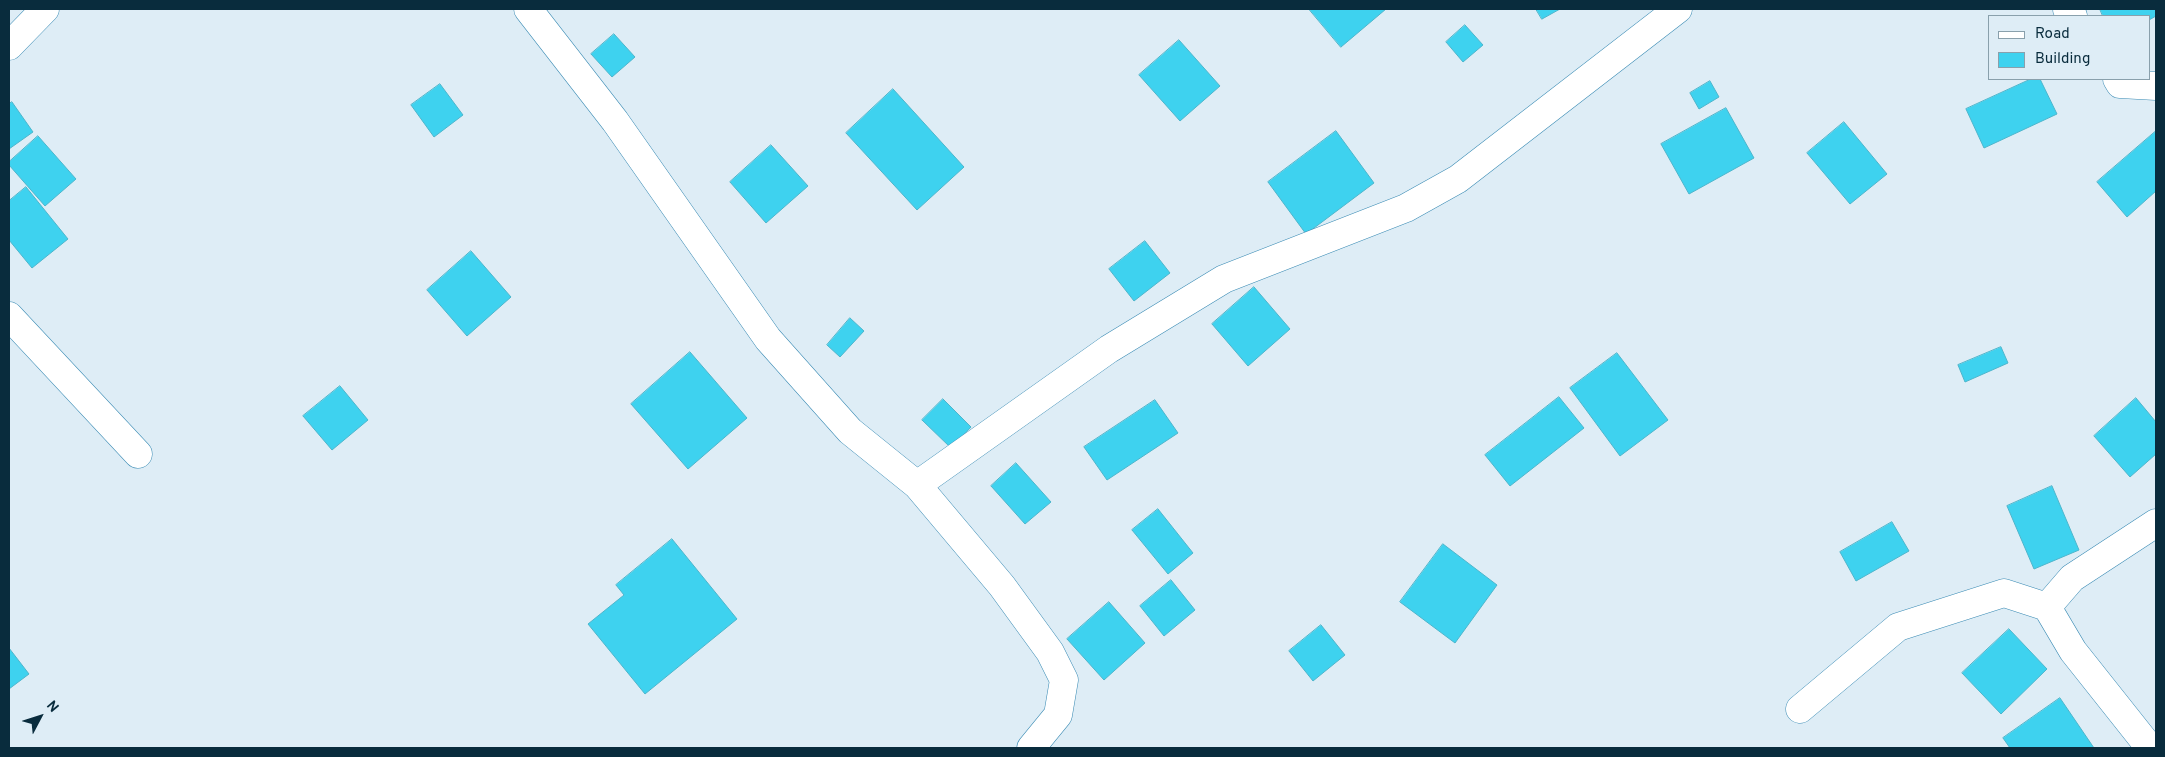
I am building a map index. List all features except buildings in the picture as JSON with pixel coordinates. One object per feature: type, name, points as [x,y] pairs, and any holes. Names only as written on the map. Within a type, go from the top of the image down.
[{"type":"street","points":[[528,9],[615,122],[768,339],[850,431],[917,485],[1002,586],[1050,652],[1064,680],[1058,715],[1032,748]]},
{"type":"street","points":[[917,485],[1109,349],[1224,279],[1406,208],[1458,179],[1678,9]]},
{"type":"street","points":[[9,46],[40,10]]},
{"type":"street","points":[[2117,80],[2120,84],[2156,86]]},
{"type":"street","points":[[9,316],[138,454]]},
{"type":"street","points":[[2047,607],[2072,578],[2156,523]]},
{"type":"street","points":[[1800,709],[1898,628],[2004,593],[2047,607],[2073,651],[2150,748]]}]
